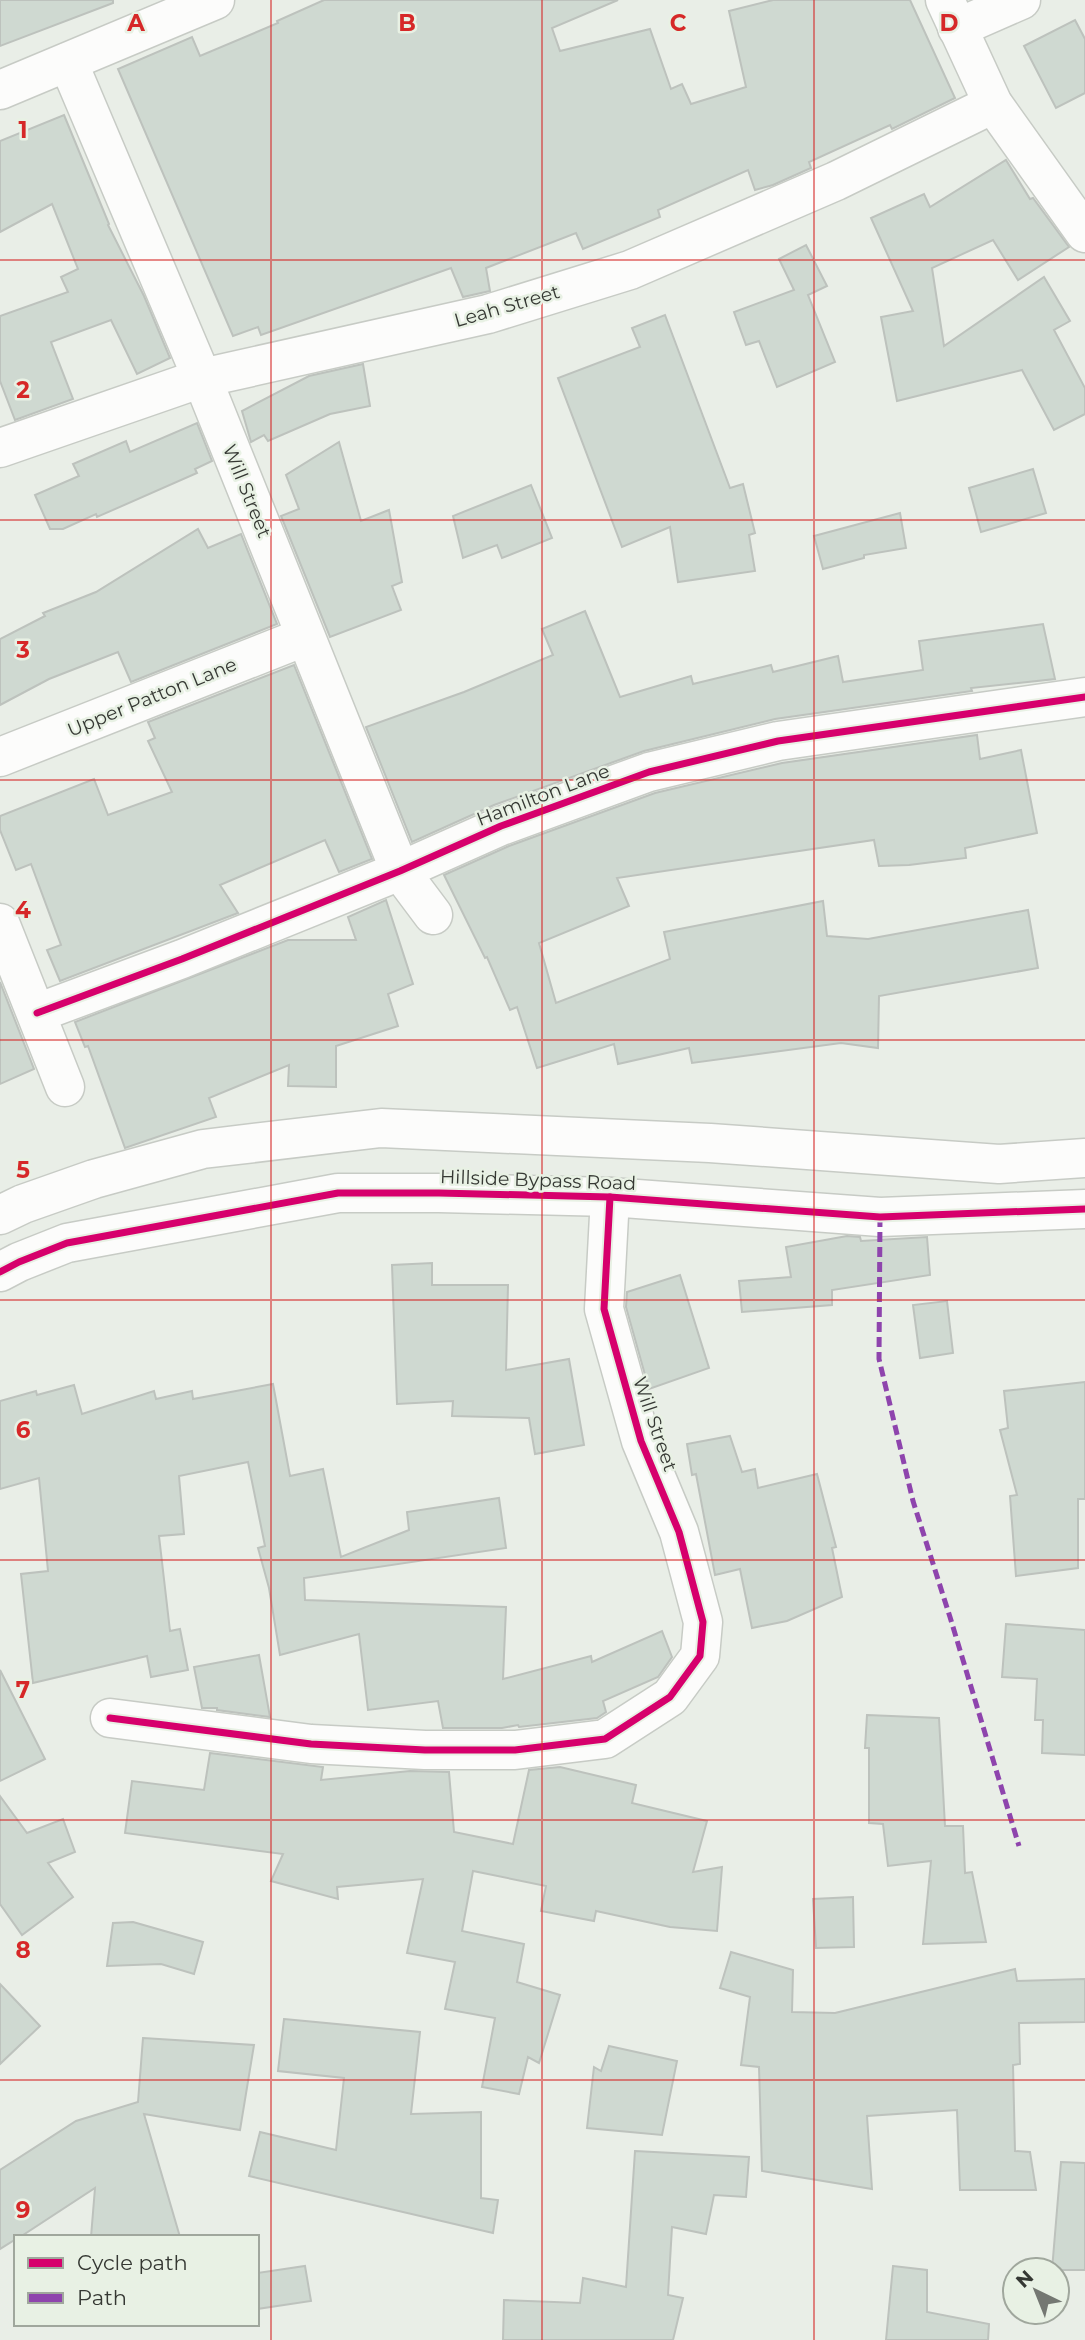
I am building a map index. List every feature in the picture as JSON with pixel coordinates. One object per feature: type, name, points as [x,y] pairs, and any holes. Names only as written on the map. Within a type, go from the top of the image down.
[{"type":"street","points":[[0,90],[215,0]]},
{"type":"street","points":[[1021,0],[951,14],[993,104],[1085,233]]},
{"type":"street","name":"Will Street","points":[[68,62],[202,378],[400,871],[433,915]]},
{"type":"street","name":"Leah Street","points":[[0,448],[202,378],[488,314],[631,270],[836,181],[993,104]]},
{"type":"street","name":"Upper Patton Lane","points":[[0,757],[304,636]]},
{"type":"street","name":"Hamilton Lane","points":[[37,1013],[182,959],[400,871],[501,826],[649,772],[778,741],[1085,697]]},
{"type":"street","points":[[0,923],[65,1087]]},
{"type":"street","points":[[0,1215],[94,1179],[203,1149],[381,1128],[710,1143],[999,1164],[1085,1158]]},
{"type":"street","name":"Hillside Bypass Road","points":[[0,1272],[67,1242],[338,1193],[610,1197],[880,1217],[1085,1209]]},
{"type":"street","name":"Will Street","points":[[110,1718],[311,1744],[425,1751],[515,1750],[605,1739],[670,1697],[700,1656],[703,1622],[679,1532],[641,1441],[604,1309],[610,1197]]},
{"type":"building","points":[[0,0],[113,0],[113,3],[0,46]]},
{"type":"building","points":[[324,0],[618,0],[552,28],[560,51],[650,29],[671,89],[682,84],[691,104],[746,87],[729,11],[773,0],[910,0],[955,98],[892,129],[890,125],[809,162],[811,168],[773,185],[755,190],[748,170],[658,210],[660,217],[583,249],[576,233],[486,268],[490,291],[463,297],[451,268],[261,335],[258,327],[233,336],[118,69],[192,37],[200,56]]},
{"type":"building","points":[[1075,20],[1085,39],[1085,93],[1056,108],[1024,46]]},
{"type":"building","points":[[64,115],[108,225],[144,296],[170,358],[137,374],[111,320],[51,342],[73,399],[15,420],[0,381],[0,316],[68,292],[61,277],[78,269],[52,204],[0,232],[0,141]]},
{"type":"building","points":[[1006,160],[1030,199],[1033,198],[1069,247],[1018,280],[993,240],[932,268],[944,346],[1044,277],[1070,321],[1054,330],[1085,388],[1085,414],[1054,430],[1022,370],[897,401],[881,317],[913,311],[871,218],[924,194],[930,207]]},
{"type":"building","points":[[806,245],[827,286],[808,295],[835,362],[777,387],[759,341],[746,345],[734,312],[794,290],[779,259]]},
{"type":"building","points":[[665,315],[730,488],[743,484],[755,533],[749,535],[755,571],[678,582],[670,527],[622,547],[558,378],[640,347],[632,328]]},
{"type":"building","points":[[363,364],[370,406],[330,414],[268,441],[264,435],[251,442],[242,411],[309,376]]},
{"type":"building","points":[[197,423],[212,461],[195,469],[197,473],[97,517],[96,514],[63,529],[50,529],[35,495],[79,476],[73,464],[126,441],[130,452]]},
{"type":"building","points":[[339,442],[361,521],[389,510],[402,582],[392,586],[401,610],[330,637],[281,516],[299,509],[286,475]]},
{"type":"building","points":[[1033,469],[1046,513],[981,532],[969,488]]},
{"type":"building","points":[[531,485],[552,538],[502,558],[497,545],[463,558],[453,516]]},
{"type":"building","points":[[900,513],[906,548],[864,555],[864,558],[823,569],[814,536]]},
{"type":"building","points":[[198,529],[208,548],[241,534],[277,624],[131,682],[118,652],[49,679],[0,705],[0,639],[45,616],[43,613],[96,592]]},
{"type":"building","points":[[585,611],[620,697],[691,676],[693,684],[771,665],[773,672],[838,656],[843,682],[923,670],[919,641],[1043,624],[1055,679],[971,688],[972,691],[775,719],[644,751],[494,805],[412,842],[366,727],[464,692],[553,655],[542,629]]},
{"type":"building","points":[[294,665],[372,859],[339,872],[325,840],[220,885],[238,913],[60,981],[47,950],[61,945],[31,864],[16,870],[0,830],[0,816],[94,779],[108,815],[172,792],[148,741],[155,738],[148,722]]},
{"type":"building","points":[[977,735],[980,759],[1021,750],[1037,833],[965,848],[966,858],[909,865],[879,866],[874,840],[617,878],[629,906],[539,943],[556,1003],[670,959],[664,932],[823,901],[827,936],[868,939],[1028,910],[1038,968],[879,996],[878,1048],[841,1043],[692,1063],[689,1048],[618,1064],[614,1044],[537,1068],[517,1007],[510,1010],[487,957],[485,958],[444,875],[509,846],[655,793],[782,763]]},
{"type":"building","points":[[386,900],[413,984],[388,994],[398,1026],[336,1046],[336,1087],[288,1086],[289,1065],[209,1098],[216,1117],[125,1148],[88,1046],[85,1047],[75,1022],[288,940],[356,940],[348,917]]},
{"type":"building","points":[[0,982],[34,1069],[0,1084]]},
{"type":"building","points":[[847,1236],[860,1237],[861,1241],[927,1237],[930,1275],[832,1290],[832,1305],[742,1312],[739,1281],[791,1277],[786,1247]]},
{"type":"building","points":[[432,1263],[432,1285],[508,1285],[506,1370],[569,1359],[584,1445],[535,1454],[529,1418],[452,1416],[453,1401],[397,1404],[392,1265]]},
{"type":"building","points":[[680,1275],[709,1368],[649,1389],[626,1307],[627,1292]]},
{"type":"building","points":[[947,1301],[953,1353],[920,1358],[913,1305]]},
{"type":"building","points":[[1085,1382],[1085,1499],[1078,1499],[1078,1568],[1016,1576],[1010,1496],[1017,1495],[1000,1430],[1008,1428],[1004,1391]]},
{"type":"building","points":[[273,1384],[290,1476],[323,1469],[341,1557],[409,1530],[407,1512],[499,1498],[506,1548],[304,1578],[305,1600],[506,1607],[503,1679],[591,1656],[592,1662],[662,1631],[672,1657],[658,1677],[603,1701],[606,1712],[597,1718],[519,1727],[443,1728],[438,1701],[368,1710],[359,1634],[280,1655],[269,1588],[258,1548],[265,1546],[248,1462],[179,1476],[184,1534],[159,1536],[170,1631],[180,1629],[188,1670],[151,1677],[147,1656],[33,1683],[21,1574],[48,1571],[39,1478],[0,1489],[0,1401],[36,1391],[37,1395],[74,1385],[82,1414],[154,1391],[156,1399],[192,1391],[193,1399]]},
{"type":"building","points":[[730,1436],[742,1472],[755,1469],[758,1488],[817,1474],[836,1547],[832,1548],[842,1597],[787,1621],[752,1628],[740,1569],[715,1575],[696,1474],[692,1475],[687,1444]]},
{"type":"building","points":[[1006,1624],[1085,1630],[1085,1755],[1042,1753],[1043,1720],[1035,1720],[1037,1679],[1002,1677]]},
{"type":"building","points":[[259,1655],[270,1717],[202,1708],[194,1667]]},
{"type":"building","points":[[0,1670],[45,1759],[0,1781]]},
{"type":"building","points":[[867,1715],[939,1718],[945,1826],[963,1826],[965,1873],[972,1872],[986,1942],[923,1944],[931,1861],[888,1866],[883,1824],[869,1823],[869,1748],[865,1748]]},
{"type":"building","points":[[210,1753],[323,1767],[321,1780],[410,1771],[449,1772],[454,1832],[513,1844],[529,1770],[560,1767],[636,1785],[632,1803],[707,1821],[693,1872],[722,1867],[717,1931],[670,1927],[596,1911],[594,1921],[541,1911],[546,1886],[473,1871],[462,1931],[524,1944],[517,1982],[560,1995],[539,2063],[528,2057],[519,2094],[482,2087],[495,2018],[445,2009],[455,1962],[407,1953],[423,1879],[337,1887],[338,1899],[271,1881],[283,1854],[125,1833],[132,1781],[204,1790]]},
{"type":"building","points":[[0,1796],[27,1833],[63,1819],[75,1852],[48,1863],[73,1897],[22,1935],[0,1904]]},
{"type":"building","points":[[853,1897],[854,1947],[816,1948],[813,1899]]},
{"type":"building","points":[[133,1922],[203,1942],[194,1974],[161,1964],[107,1966],[113,1923]]},
{"type":"building","points":[[731,1952],[793,1970],[792,2012],[835,2013],[1015,1969],[1017,1981],[1085,1979],[1085,2022],[1019,2023],[1020,2064],[1013,2065],[1015,2151],[1030,2152],[1036,2190],[960,2190],[957,2110],[867,2116],[872,2189],[762,2171],[759,2067],[741,2065],[750,1997],[720,1988]]},
{"type":"building","points":[[0,1984],[40,2026],[0,2064]]},
{"type":"building","points":[[284,2019],[420,2032],[411,2114],[481,2112],[481,2198],[498,2200],[493,2233],[249,2176],[260,2132],[336,2150],[344,2078],[278,2071]]},
{"type":"building","points":[[143,2038],[254,2045],[240,2130],[144,2114],[179,2235],[91,2235],[95,2188],[23,2235],[14,2235],[14,2240],[0,2249],[0,2170],[76,2121],[138,2102]]},
{"type":"building","points":[[609,2046],[677,2061],[662,2135],[587,2128],[594,2067],[601,2071]]},
{"type":"building","points":[[635,2151],[749,2157],[746,2197],[714,2195],[706,2234],[672,2227],[668,2295],[683,2298],[673,2340],[503,2340],[504,2300],[580,2303],[583,2278],[626,2287]]},
{"type":"building","points":[[1061,2162],[1085,2163],[1085,2270],[1071,2270],[1071,2256],[1053,2256]]},
{"type":"building","points":[[305,2266],[311,2301],[259,2309],[259,2273]]},
{"type":"building","points":[[893,2266],[927,2270],[927,2312],[989,2324],[988,2340],[886,2340]]},
{"type":"marked path","points":[[880,1217],[879,1359],[913,1501],[1019,1846]]},
{"type":"cycle path","points":[[37,1013],[182,959],[400,871],[501,826],[649,772],[778,741],[1085,697]]},
{"type":"cycle path","points":[[0,1272],[67,1243],[338,1193],[610,1197],[880,1217],[1085,1209]]},
{"type":"cycle path","points":[[110,1718],[311,1744],[425,1750],[515,1750],[605,1739],[670,1697],[700,1656],[703,1622],[679,1532],[641,1441],[604,1309],[610,1197]]}]
